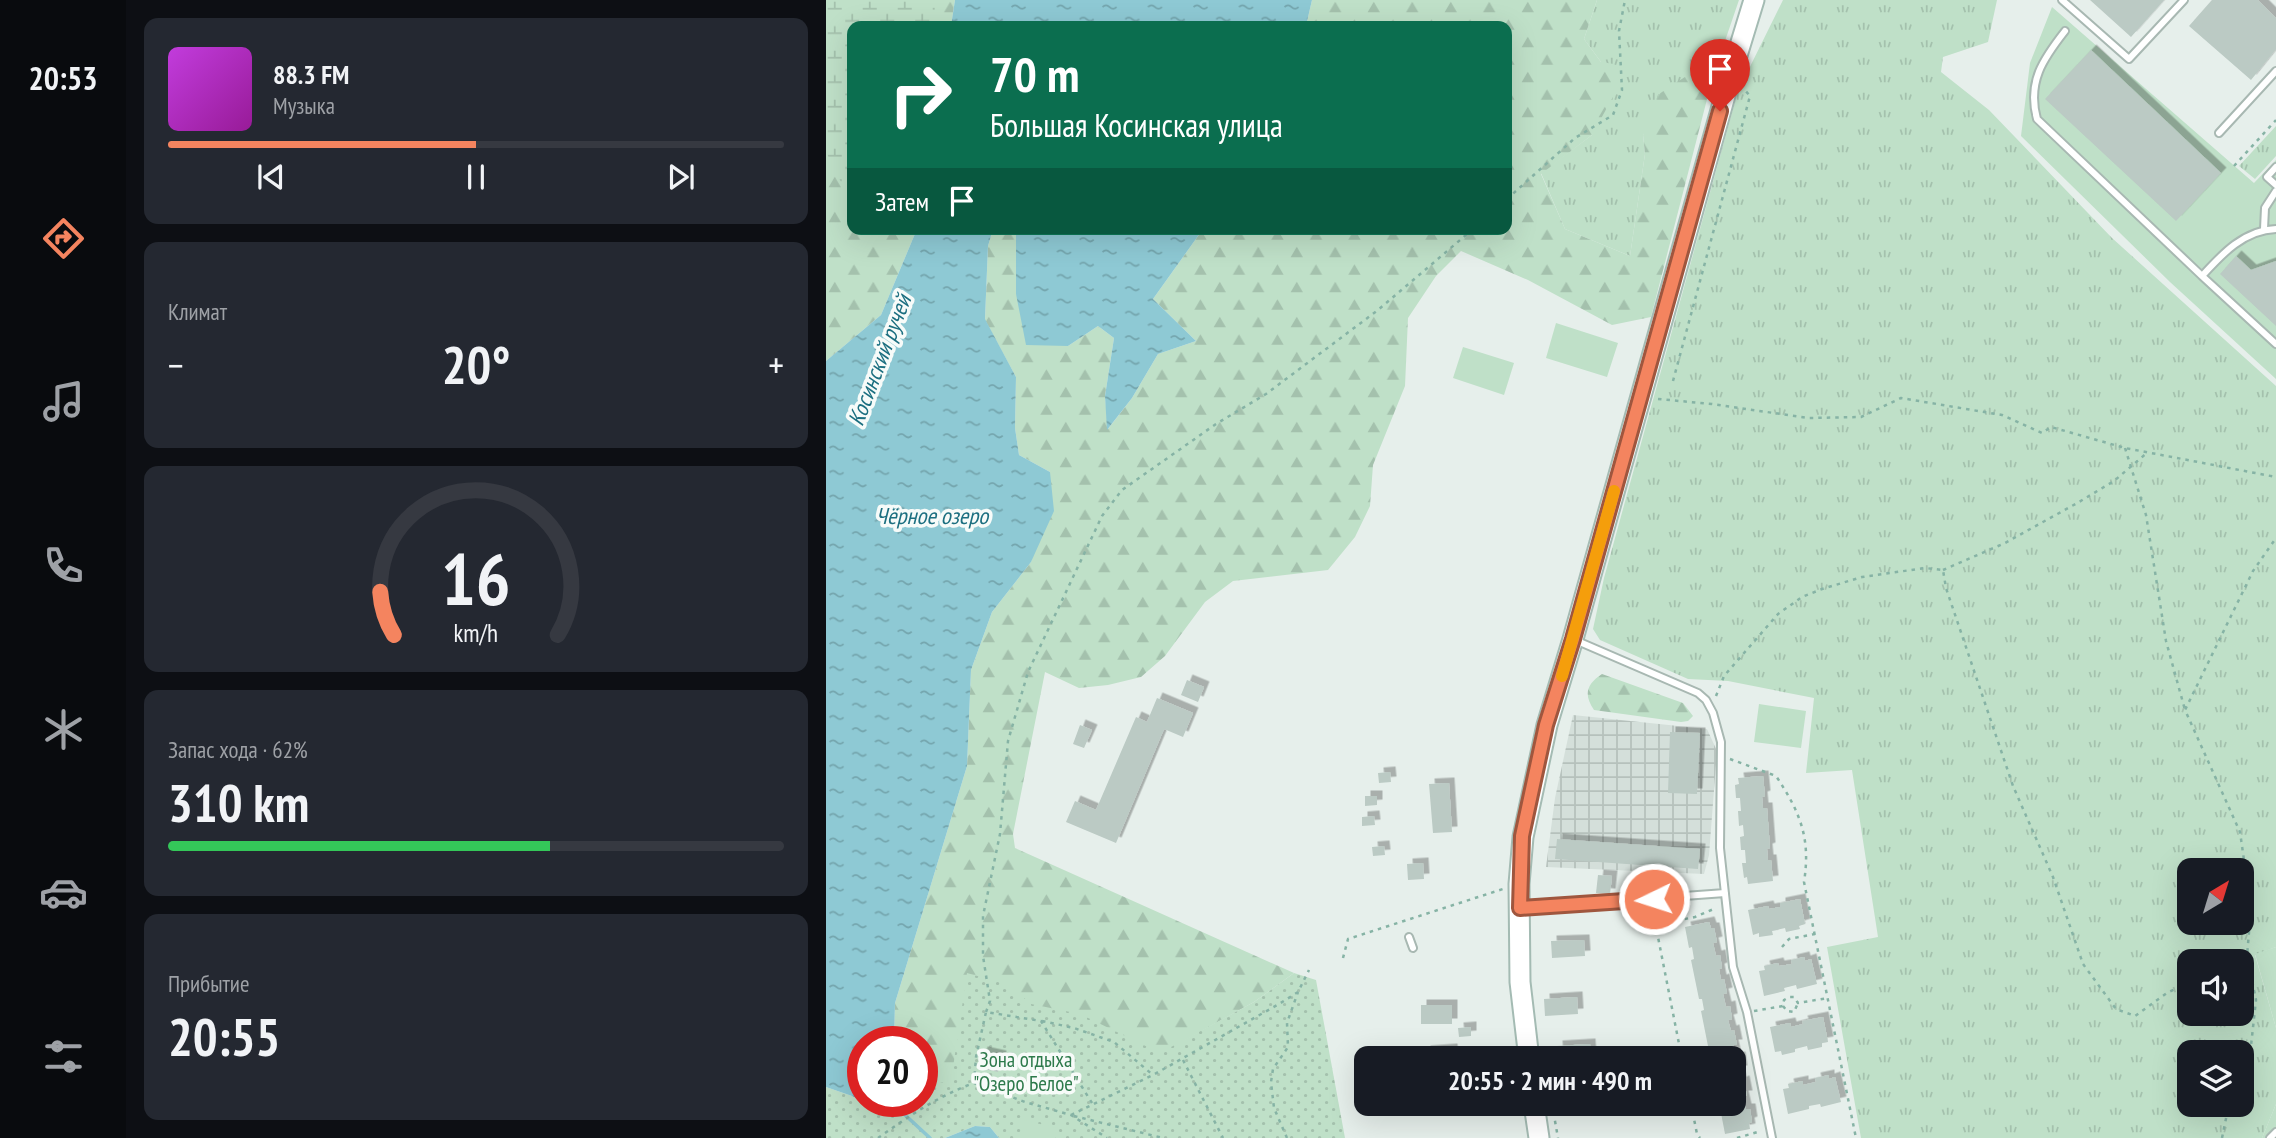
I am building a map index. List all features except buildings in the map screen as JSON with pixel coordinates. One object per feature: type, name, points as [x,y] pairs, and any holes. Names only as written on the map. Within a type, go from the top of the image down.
[{"type":"street","points":[[1527,1046],[1520,982],[1520,908],[1522,836],[1531,794],[1546,725],[1573,639],[1754,0]]},
{"type":"street","points":[[1536,1116],[1539,1138]]},
{"type":"lane","points":[[2062,0],[2129,59],[2184,0]]},
{"type":"lane","points":[[2065,31],[2046,55],[2036,77],[2032,102],[2037,119],[2276,344]]},
{"type":"lane","points":[[2219,133],[2276,71]]},
{"type":"lane","points":[[2276,167],[2267,177],[2276,185]]},
{"type":"lane","points":[[2264,229],[2265,208],[2276,191]]},
{"type":"lane","points":[[2202,276],[2231,245],[2264,229],[2276,229]]},
{"type":"lane","points":[[1573,639],[1698,693],[1710,708],[1721,742],[1720,848],[1733,967],[1747,1012],[1772,1138]]},
{"type":"lane","points":[[1520,908],[1725,893]]},
{"type":"lane","points":[[1409,937],[1413,948]]},
{"type":"lane","points":[[2270,1138],[2276,1132]]},
{"type":"path","points":[[1512,195],[1575,138],[1613,115],[1622,90],[1619,31],[1625,0]]},
{"type":"path","points":[[1673,381],[1750,96],[1743,86]]},
{"type":"path","points":[[2234,166],[2276,120]]},
{"type":"path","points":[[974,1083],[976,1057],[990,1001],[983,956],[983,916],[1000,834],[1008,741],[1028,672],[1102,516],[1122,490],[1300,369],[1378,310],[1466,235]]},
{"type":"path","points":[[1640,397],[1808,418],[1861,416],[1901,398],[2002,415],[2042,433],[2051,427],[2125,447],[2276,477]]},
{"type":"path","points":[[2125,447],[2146,514],[2166,641],[2185,710],[2240,832],[2251,909],[2248,949]]},
{"type":"path","points":[[1710,708],[1724,676],[1778,614],[1802,597],[1863,577],[1925,568],[1943,570],[2005,543],[2067,509],[2114,481],[2148,452]]},
{"type":"path","points":[[2185,710],[2253,571],[2276,538]]},
{"type":"path","points":[[1943,570],[1946,588],[1995,736],[2032,832],[2053,877],[2083,964],[2116,1009],[2135,1016],[2177,988]]},
{"type":"path","points":[[1720,755],[1776,776],[1803,824],[1808,859],[1804,882],[1856,1138]]},
{"type":"path","points":[[1343,958],[1348,939],[1509,887]]},
{"type":"path","points":[[1679,1046],[1657,932],[1665,923],[1695,917],[1726,904]]},
{"type":"path","points":[[1782,947],[1789,939],[1815,934]]},
{"type":"path","points":[[1287,1138],[1274,1108],[1271,1082],[1273,1069],[1288,1047],[1287,1023],[1309,970]]},
{"type":"path","points":[[2254,990],[2254,1018]]},
{"type":"path","points":[[1071,1115],[1153,1075],[1298,992]]},
{"type":"path","points":[[1789,996],[1794,997],[1798,1003],[1796,1010],[1790,1012],[1783,1006],[1784,1000],[1789,996]]},
{"type":"path","points":[[1798,1003],[1828,998]]},
{"type":"path","points":[[1747,1012],[1783,1006]]},
{"type":"path","points":[[986,1012],[1074,1028],[1114,1042],[1153,1075]]},
{"type":"path","points":[[1041,1021],[1093,1104]]},
{"type":"path","points":[[1183,1058],[1223,1138]]},
{"type":"path","points":[[878,1138],[916,1110],[946,1093],[974,1083],[1025,1102],[1163,1138]]},
{"type":"path","points":[[1071,1115],[1107,1138]]},
{"type":"path","points":[[1554,1116],[1558,1138]]},
{"type":"path","points":[[1693,1116],[1700,1138]]},
{"type":"path","points":[[2222,1138],[2226,1117]]},
{"type":"path","points":[[1737,1138],[1771,1128]]},
{"type":"shaded area","points":[[1573,715],[1707,729],[1717,751],[1709,855],[1704,874],[1546,867],[1555,798]]},
{"type":"green space","points":[[826,0],[955,0],[952,21],[847,21],[847,235],[914,235],[881,315],[826,361]]},
{"type":"green space","points":[[826,0],[935,0],[934,21],[847,21],[847,187],[841,182],[826,152]]},
{"type":"green space","points":[[1312,0],[1597,0],[1584,39],[1601,62],[1614,64],[1620,84],[1592,135],[1541,174],[1565,229],[1630,256],[1645,154],[1643,135],[1659,94],[1691,73],[1713,76],[1651,317],[1612,325],[1528,280],[1461,251],[1436,276],[1408,318],[1405,386],[1373,465],[1370,506],[1355,537],[1328,570],[1233,581],[1205,602],[1165,656],[1141,677],[1108,685],[1079,688],[1045,672],[1013,834],[1015,848],[1294,973],[1254,1002],[1160,1054],[938,1098],[938,1026],[894,1026],[895,1003],[967,766],[971,670],[992,612],[1031,562],[1050,472],[1019,455],[1015,428],[1016,377],[985,320],[988,246],[991,235],[1016,235],[1016,294],[1068,346],[1098,326],[1114,338],[1105,396],[1108,429],[1132,398],[1158,354],[1196,341],[1153,299],[1199,235],[1512,235],[1512,21],[1307,21]]},
{"type":"green space","points":[[1597,0],[1739,0],[1713,76],[1691,73],[1643,135],[1645,154],[1630,256],[1565,229],[1541,173],[1592,135],[1601,62],[1584,39]]},
{"type":"green space","points":[[1783,0],[1997,0],[1988,42],[1943,57],[1941,72],[1989,110],[2112,238],[2276,386],[2276,947],[2255,955],[2276,1028],[2276,1104],[2262,1138],[1861,1138],[1827,947],[1878,937],[1852,770],[1806,773],[1814,698],[1728,681],[1688,679],[1600,640],[1593,629],[1604,578],[1738,91]]},
{"type":"green space","points":[[2052,7],[2254,183],[2276,160],[2276,379],[2170,282],[2021,136],[2030,63]]},
{"type":"green space","points":[[2276,126],[2276,156],[2255,179],[2239,166]]},
{"type":"green space","points":[[1556,323],[1618,343],[1607,377],[1546,358]]},
{"type":"green space","points":[[1463,347],[1514,363],[1504,395],[1453,378]]},
{"type":"green space","points":[[1602,674],[1683,703],[1693,716],[1688,721],[1681,722],[1594,710],[1588,699],[1588,690]]},
{"type":"green space","points":[[1759,704],[1806,711],[1801,748],[1754,742]]},
{"type":"green space","points":[[2276,947],[2276,1028],[2255,954]]},
{"type":"green space","name":"Зона отдыха \"Озеро Белое\"","points":[[967,973],[1009,985],[1031,1004],[1080,1014],[1160,1053],[1254,1002],[1294,973],[1316,980],[1345,1138],[999,1138],[990,1127],[975,1126],[945,1138],[826,1138],[826,1087],[847,1094],[847,1117],[938,1117],[938,1083],[951,1081]]},
{"type":"green space","points":[[2276,1104],[2276,1138],[2262,1138]]},
{"type":"green space","points":[[1023,1120],[1057,1128],[1055,1138],[1019,1138]]},
{"type":"water","points":[[955,0],[1312,0],[1307,21],[952,21]]},
{"type":"water","name":"Чёрное озеро","points":[[914,235],[991,235],[988,246],[985,319],[1016,377],[1015,428],[1019,455],[1050,472],[1054,511],[1031,562],[992,612],[971,670],[967,766],[895,1003],[894,1026],[847,1026],[847,1094],[826,1087],[826,361],[881,315]]},
{"type":"water","points":[[1016,235],[1199,235],[1153,299],[1196,341],[1158,354],[1132,398],[1107,430],[1105,396],[1114,338],[1098,326],[1068,346],[1026,345],[1016,294]]},
{"type":"water","points":[[975,1126],[990,1127],[999,1138],[945,1138]]},
{"type":"waterway","name":"Косинский ручей","points":[[907,1117],[930,1138]]},
{"type":"slow traffic","points":[[1562,676],[1614,491]]},
{"type":"route","points":[[1654,899],[1520,908],[1522,836],[1546,725],[1573,639],[1720,111]]}]
